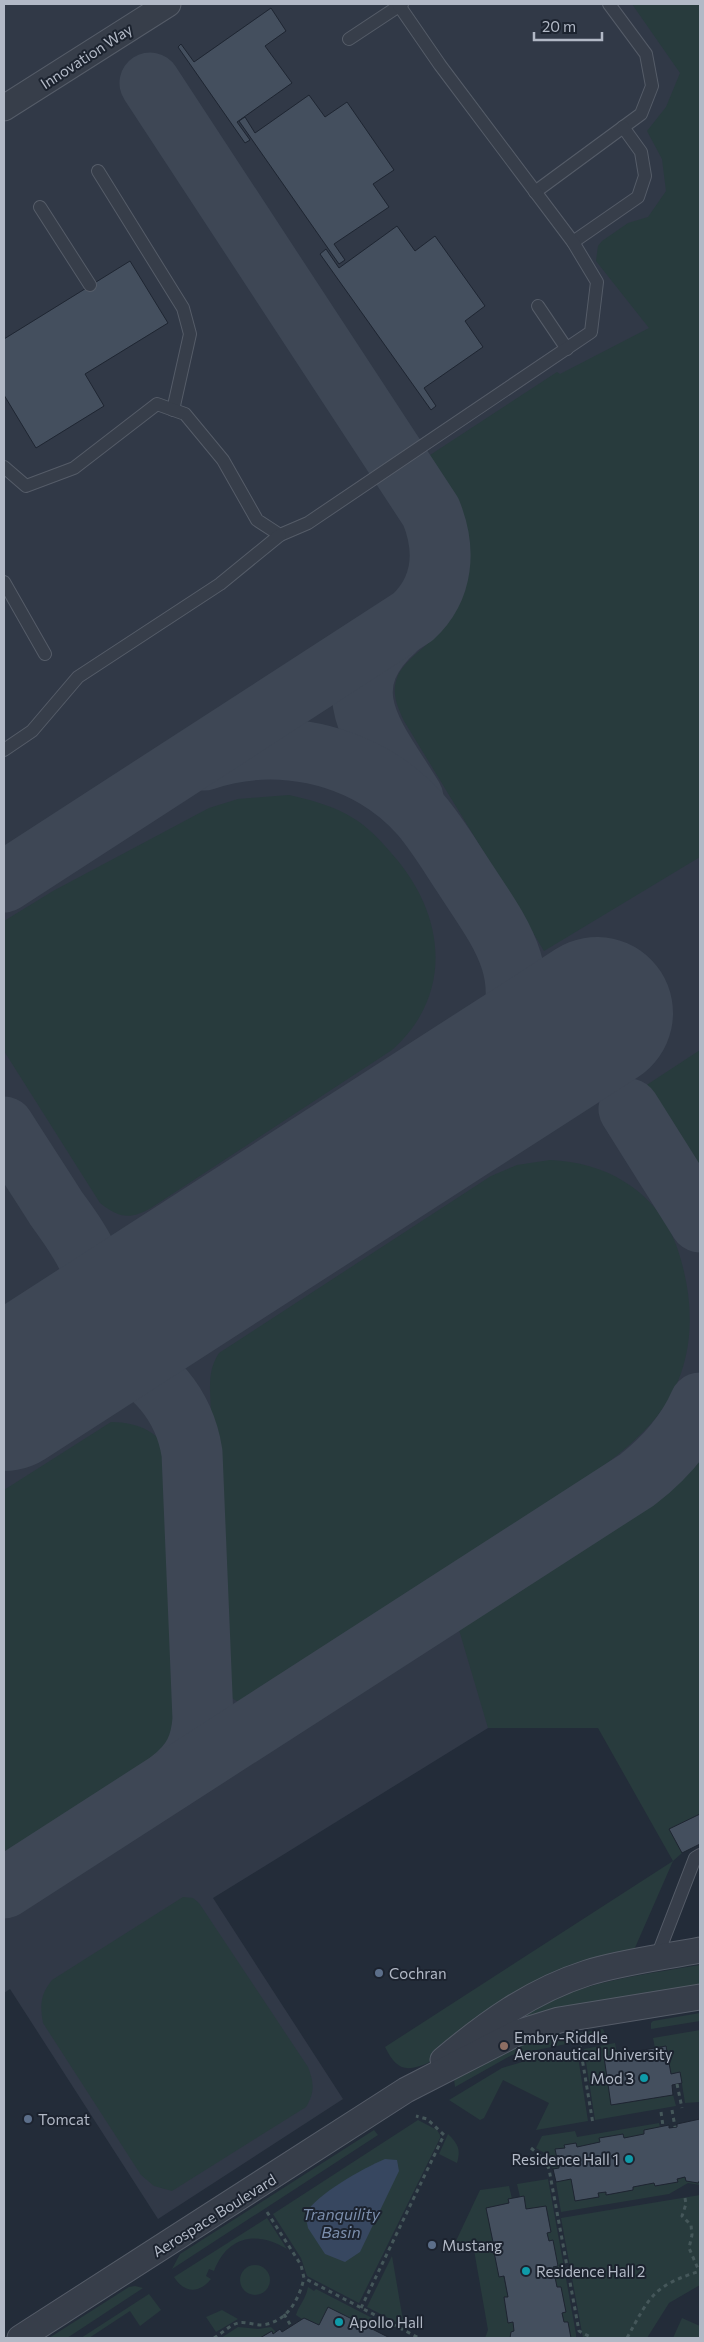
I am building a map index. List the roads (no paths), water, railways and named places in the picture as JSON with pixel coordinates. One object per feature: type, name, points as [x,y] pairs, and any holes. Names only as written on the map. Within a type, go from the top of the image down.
[{"type":"street","name":"Innovation Way","points":[[4,108],[155,7]]},
{"type":"street","name":"Aerospace Boulevard","points":[[406,2090],[480,2029],[513,2006],[550,1987],[588,1972],[700,1950]]},
{"type":"street","name":"Aerospace Boulevard","points":[[20,2338],[406,2090],[517,2033],[559,2020],[700,1997]]},
{"type":"lane","points":[[4,750],[32,731],[78,677],[220,584],[280,534],[308,523],[591,332],[597,282],[573,242],[440,65],[400,4],[349,39]]},
{"type":"lane","points":[[535,192],[641,114],[652,86],[646,54],[609,4]]},
{"type":"lane","points":[[573,242],[638,197],[645,176],[640,152],[623,127]]},
{"type":"lane","points":[[98,171],[183,308],[190,334],[173,410]]},
{"type":"lane","points":[[40,207],[90,286]]},
{"type":"lane","points":[[538,306],[566,349]]},
{"type":"lane","points":[[4,467],[26,486],[74,468],[157,404],[186,414],[223,460],[257,520],[280,534]]},
{"type":"lane","points":[[4,582],[45,654]]},
{"type":"lane","points":[[656,1959],[695,1858],[700,1855]]},
{"type":"water","name":"Tranquility Basin","points":[[385,2159],[397,2160],[399,2171],[360,2252],[345,2262],[325,2254],[308,2228],[305,2214],[311,2206],[330,2190],[353,2175]]},
{"type":"place","name":"Cochran","points":[[379,1973]]},
{"type":"place","name":"Embry-Riddle Aeronautical University","points":[[504,2046]]},
{"type":"place","name":"Mod 3","points":[[644,2078]]},
{"type":"place","name":"Tomcat","points":[[28,2119]]},
{"type":"place","name":"Residence Hall 1","points":[[629,2159]]},
{"type":"place","name":"Mustang","points":[[432,2245]]},
{"type":"place","name":"Residence Hall 2","points":[[526,2271]]},
{"type":"place","name":"Apollo Hall","points":[[339,2322]]}]
